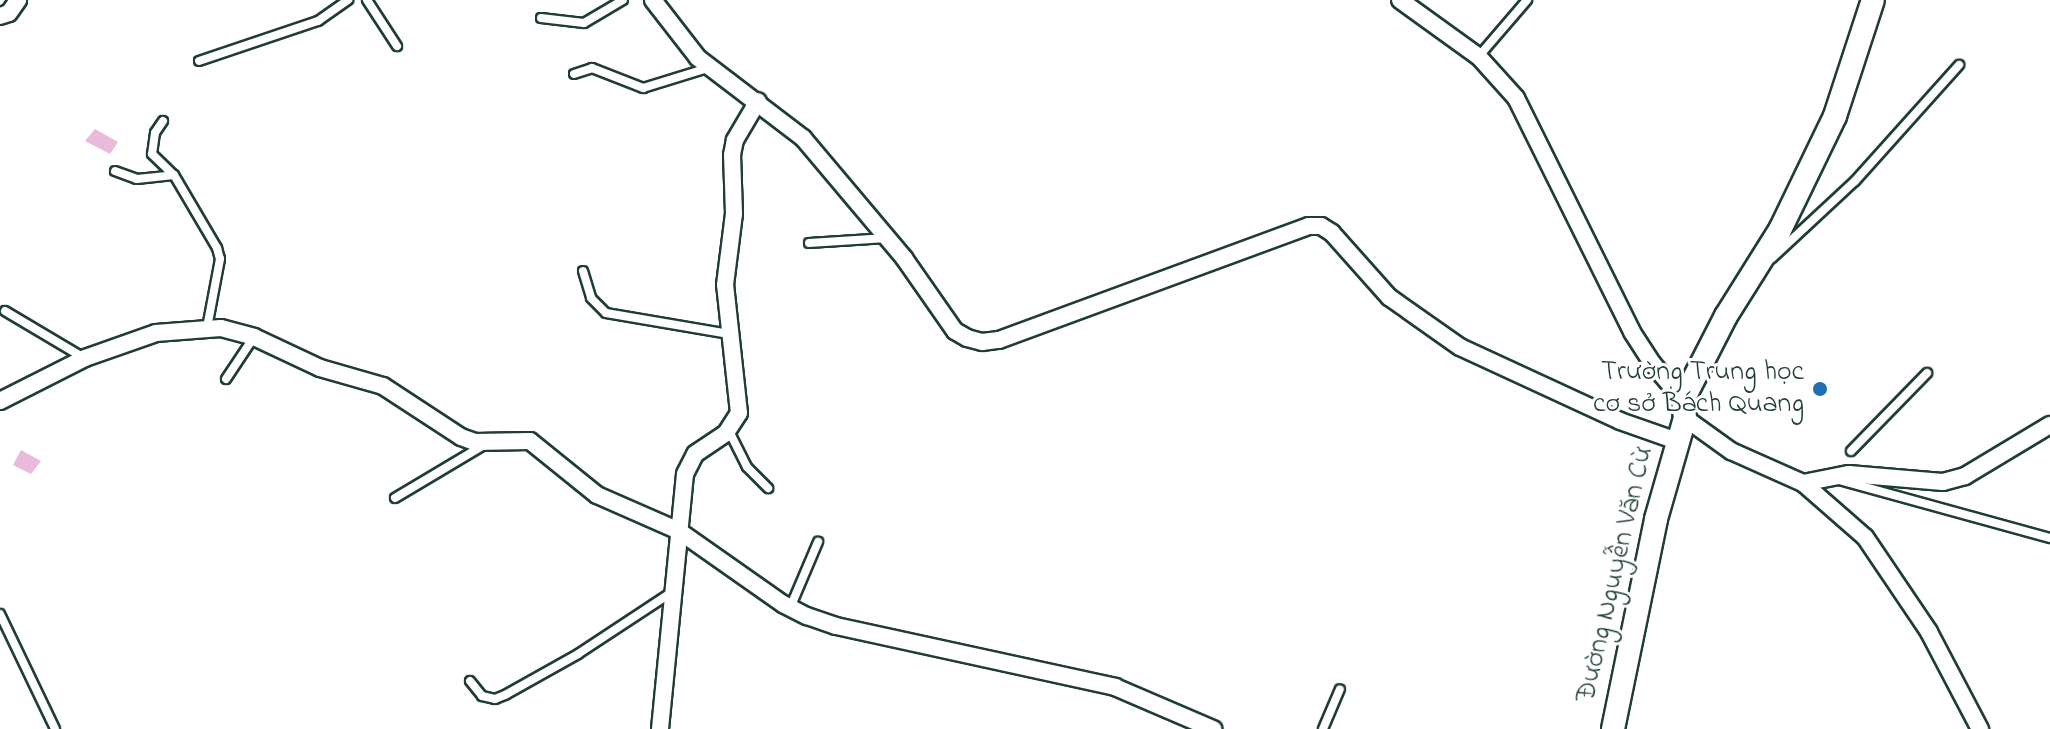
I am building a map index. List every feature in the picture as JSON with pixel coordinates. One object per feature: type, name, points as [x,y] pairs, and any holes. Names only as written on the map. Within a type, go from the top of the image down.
[{"type":"street","points":[[0,16],[9,13],[18,0]]},
{"type":"street","points":[[653,0],[689,49],[709,68],[758,101],[803,138],[887,238],[955,331],[982,342],[999,340],[1309,226],[1321,226],[1332,233],[1389,297],[1460,347],[1620,421],[1677,441]]},
{"type":"street","points":[[1400,0],[1420,5],[1479,57],[1516,98],[1632,332],[1684,409],[1731,451],[1803,483],[1876,549],[1929,632],[1980,729]]},
{"type":"street","name":"Đường Nguyễn Văn Cừ","points":[[1613,729],[1653,533],[1684,409],[1748,280],[1780,230],[1835,116],[1873,0]]},
{"type":"street","points":[[660,729],[688,463],[735,425],[740,400],[725,285],[734,214],[732,155],[735,140],[758,101]]},
{"type":"street","points":[[0,401],[85,358],[156,333],[207,328],[254,337],[320,368],[383,386],[461,437],[488,442],[530,441],[597,495],[679,531],[790,608],[836,626],[1115,687],[1213,729]]},
{"type":"street","points":[[1803,483],[1837,471],[1943,482],[1965,476],[2050,425]]},
{"type":"lane","points":[[199,61],[318,21],[348,0]]},
{"type":"lane","points":[[367,0],[397,46]]},
{"type":"lane","points":[[541,18],[584,23],[623,0]]},
{"type":"lane","points":[[1479,57],[1527,0]]},
{"type":"lane","points":[[1748,280],[1855,181],[1959,65]]},
{"type":"lane","points":[[574,74],[592,68],[643,88],[709,68]]},
{"type":"lane","points":[[163,121],[155,133],[152,154],[174,175],[217,248],[220,259],[207,328]]},
{"type":"lane","points":[[115,171],[137,179],[174,175]]},
{"type":"lane","points":[[809,243],[887,238]]},
{"type":"lane","points":[[583,271],[591,298],[606,313],[732,334]]},
{"type":"lane","points":[[5,311],[85,358]]},
{"type":"lane","points":[[226,379],[254,337]]},
{"type":"lane","points":[[1851,451],[1927,373]]},
{"type":"lane","points":[[729,431],[747,467],[768,488]]},
{"type":"lane","points":[[395,498],[488,442]]},
{"type":"lane","points":[[1837,471],[1874,492],[2050,538]]},
{"type":"lane","points":[[790,608],[818,542]]},
{"type":"lane","points":[[470,681],[482,696],[495,699],[505,695],[578,654],[673,591]]},
{"type":"lane","points":[[0,614],[55,729]]},
{"type":"lane","points":[[1323,729],[1340,689]]},
{"type":"building","points":[[95,129],[118,142],[110,154],[85,141]]},
{"type":"building","points":[[21,450],[41,461],[31,474],[13,465]]},
{"type":"place","name":"Trường Trung học cơ sở Bách Quang","points":[[1820,389]]}]
